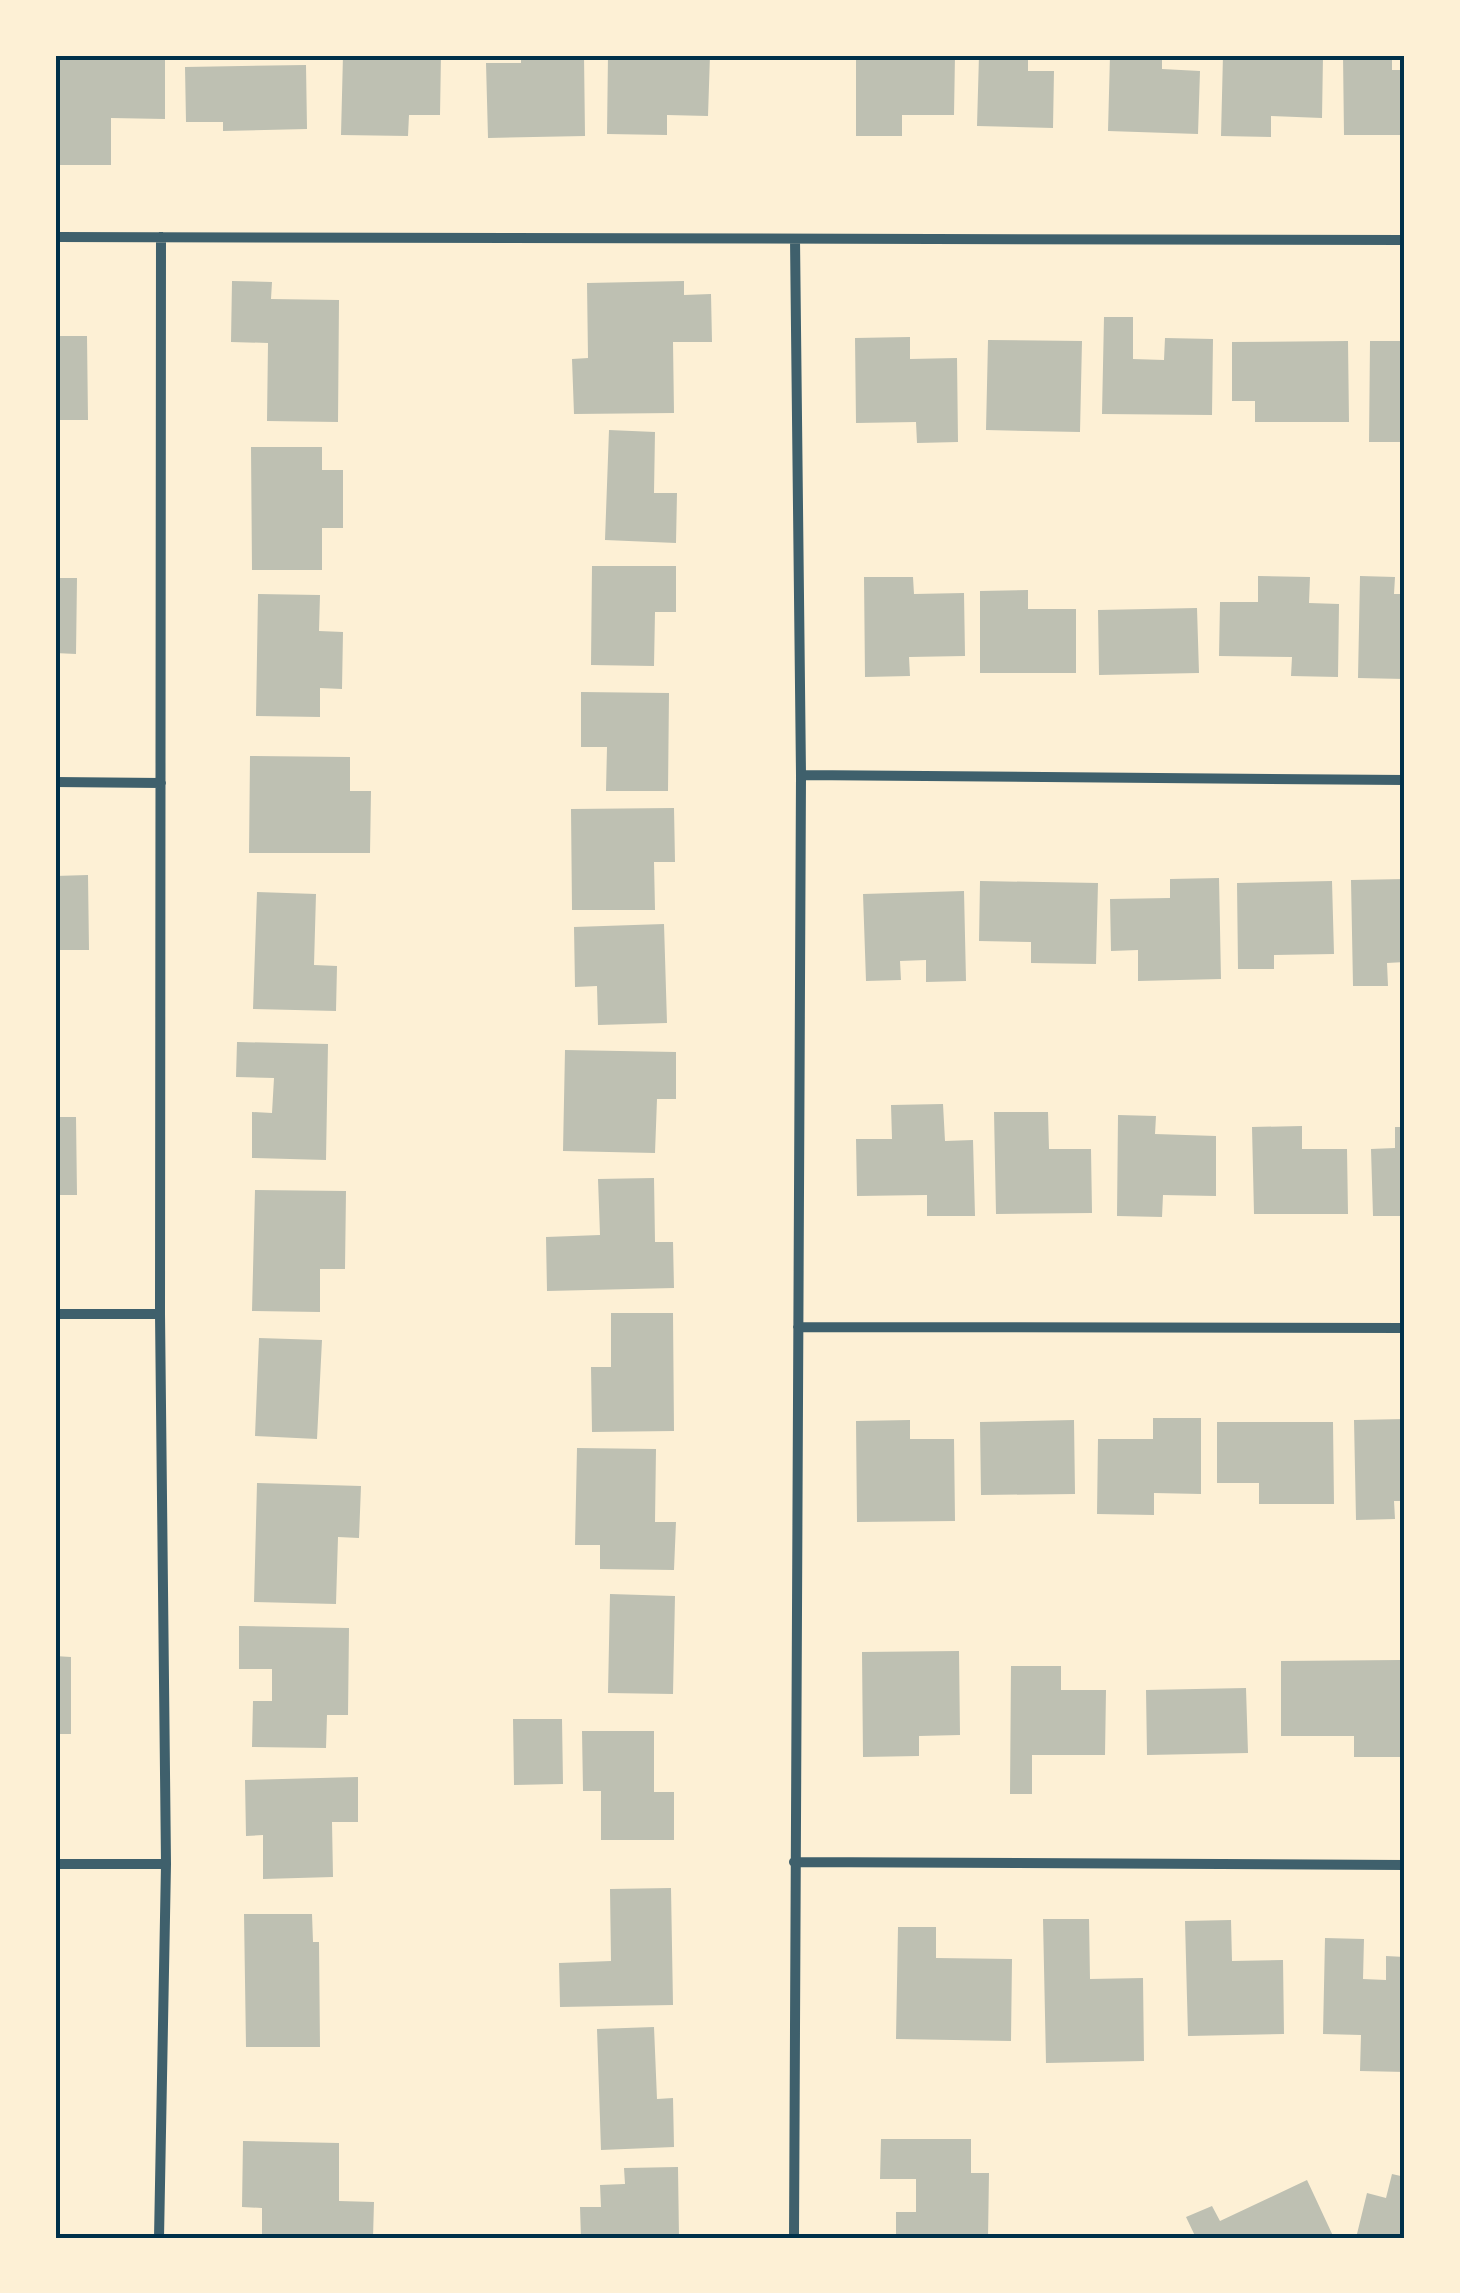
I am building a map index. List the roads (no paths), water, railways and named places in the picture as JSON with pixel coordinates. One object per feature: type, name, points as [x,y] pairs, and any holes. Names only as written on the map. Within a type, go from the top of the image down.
[{"type":"street","points":[[55,237],[1405,240]]},
{"type":"street","points":[[158,2238],[166,1864],[160,1314],[161,237]]},
{"type":"street","points":[[794,2238],[801,775],[795,239]]},
{"type":"street","points":[[801,775],[1405,780]]},
{"type":"street","points":[[55,782],[161,783]]},
{"type":"street","points":[[55,1314],[160,1314]]},
{"type":"street","points":[[798,1327],[1405,1328]]},
{"type":"street","points":[[794,1862],[1405,1865]]},
{"type":"street","points":[[55,1864],[166,1864]]}]
